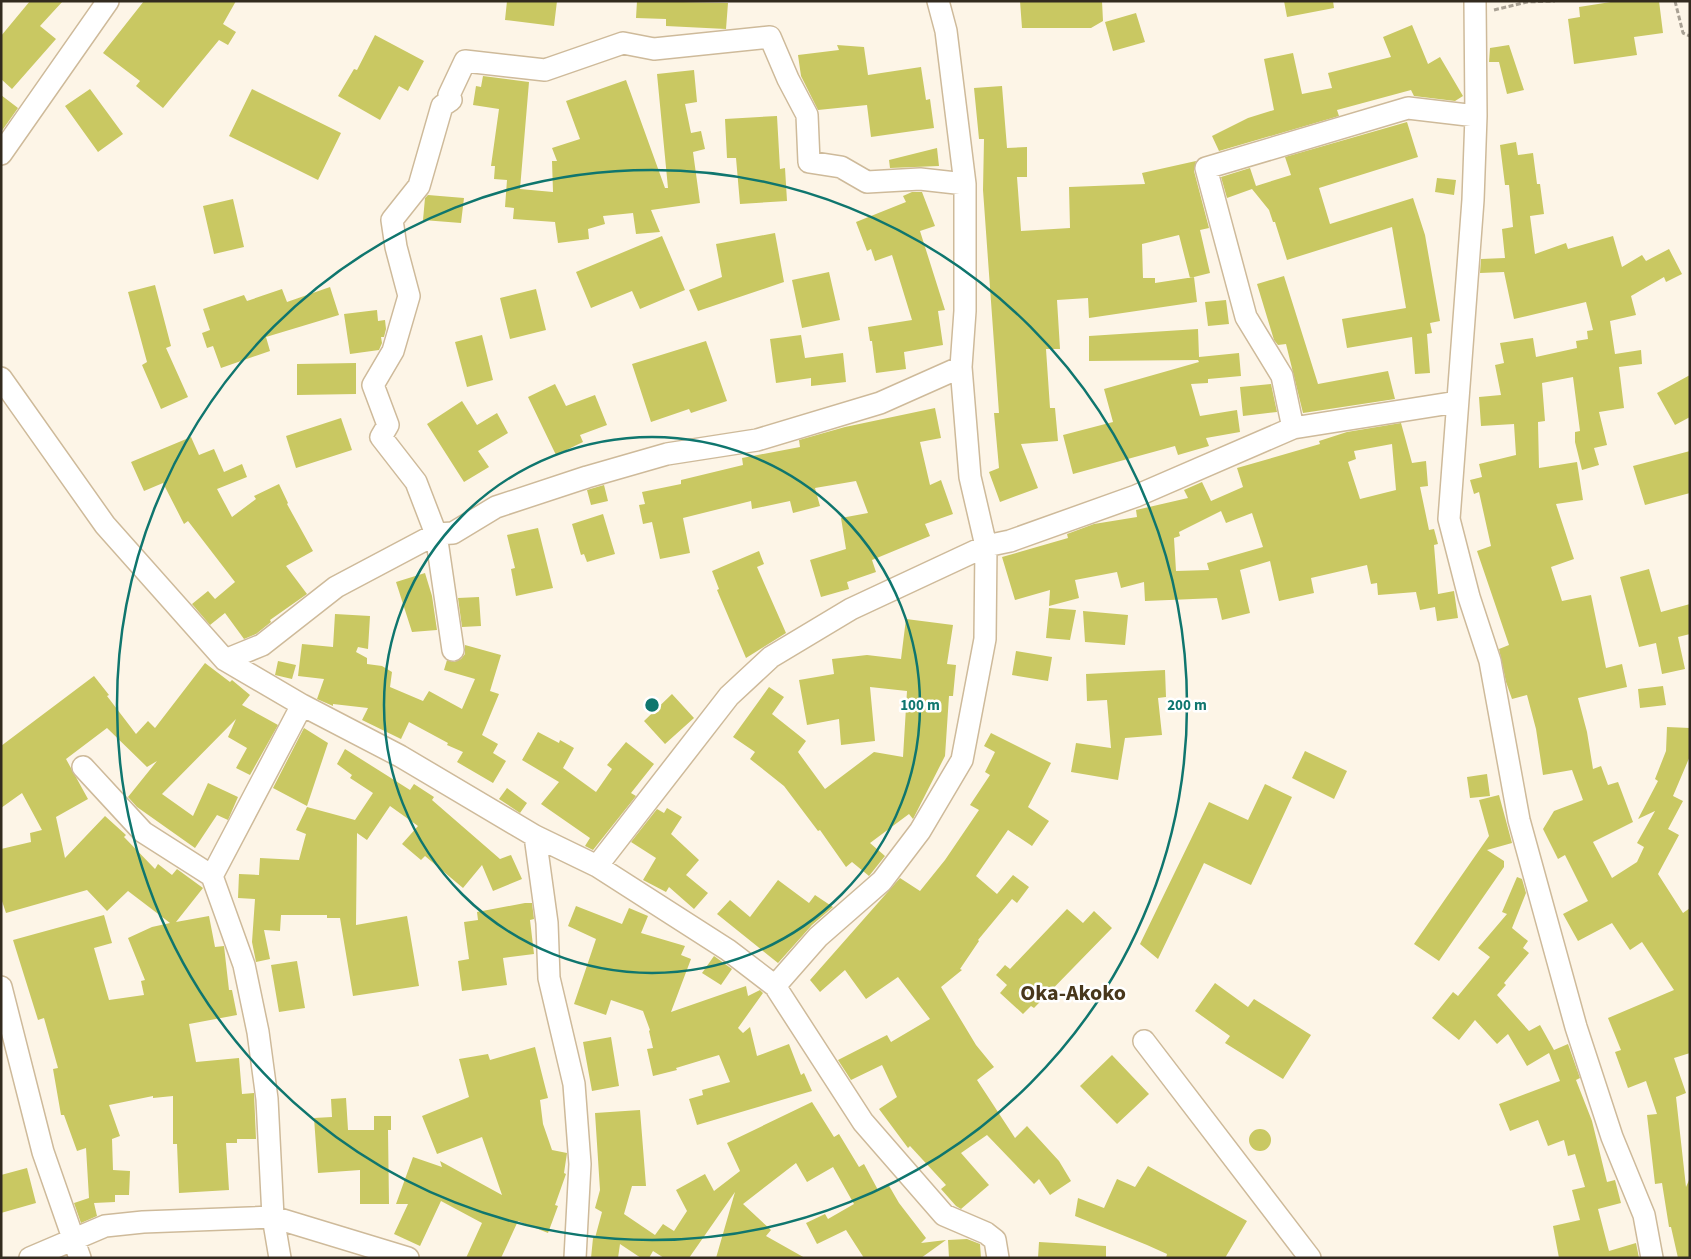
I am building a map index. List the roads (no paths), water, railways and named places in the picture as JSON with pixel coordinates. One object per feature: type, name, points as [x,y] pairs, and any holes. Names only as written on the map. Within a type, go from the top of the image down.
[{"type":"street","points":[[1,154],[108,1]]},
{"type":"street","points":[[775,986],[818,936],[882,881],[920,831],[962,760],[985,638],[986,546],[970,477],[960,366],[965,311],[966,184],[946,31],[938,1]]},
{"type":"street","points":[[1475,8],[1476,116],[1473,200],[1450,519],[1468,597],[1490,661],[1519,820],[1570,1008],[1612,1137],[1644,1215],[1652,1258]]},
{"type":"street","points":[[453,650],[436,534],[416,482],[381,436],[388,425],[374,385],[393,351],[409,296],[396,247],[392,220],[419,186],[442,106],[451,100],[449,95],[464,61],[545,70],[623,43],[654,49],[770,37],[788,79],[807,115],[809,162],[841,167],[867,182],[920,179],[966,184]]},
{"type":"street","points":[[1293,428],[1282,376],[1246,317],[1206,168],[1408,108],[1476,116]]},
{"type":"street","points":[[225,660],[262,645],[336,588],[436,534],[453,533],[496,507],[587,476],[667,454],[757,440],[880,404],[960,366]]},
{"type":"street","points":[[1,378],[105,525],[225,660],[302,705],[400,756],[535,836],[597,866],[728,950],[775,986],[863,1122],[944,1216],[986,1233],[995,1240],[998,1258]]},
{"type":"street","points":[[597,866],[729,696],[771,657],[851,610],[986,546],[1010,540],[1136,496],[1293,428],[1457,402]]},
{"type":"street","points":[[212,876],[302,705]]},
{"type":"street","points":[[83,767],[143,832],[212,876],[244,965],[258,1032],[267,1099],[273,1217],[280,1258]]},
{"type":"street","points":[[535,836],[548,923],[549,978],[574,1084],[580,1164],[575,1258]]},
{"type":"street","points":[[1,987],[43,1152],[76,1248]]},
{"type":"street","points":[[1144,1042],[1310,1258]]},
{"type":"street","points":[[30,1258],[76,1248],[105,1226],[143,1222],[273,1217],[408,1258]]},
{"type":"district","name":"Oka-Akoko","points":[[1073,992]]}]
